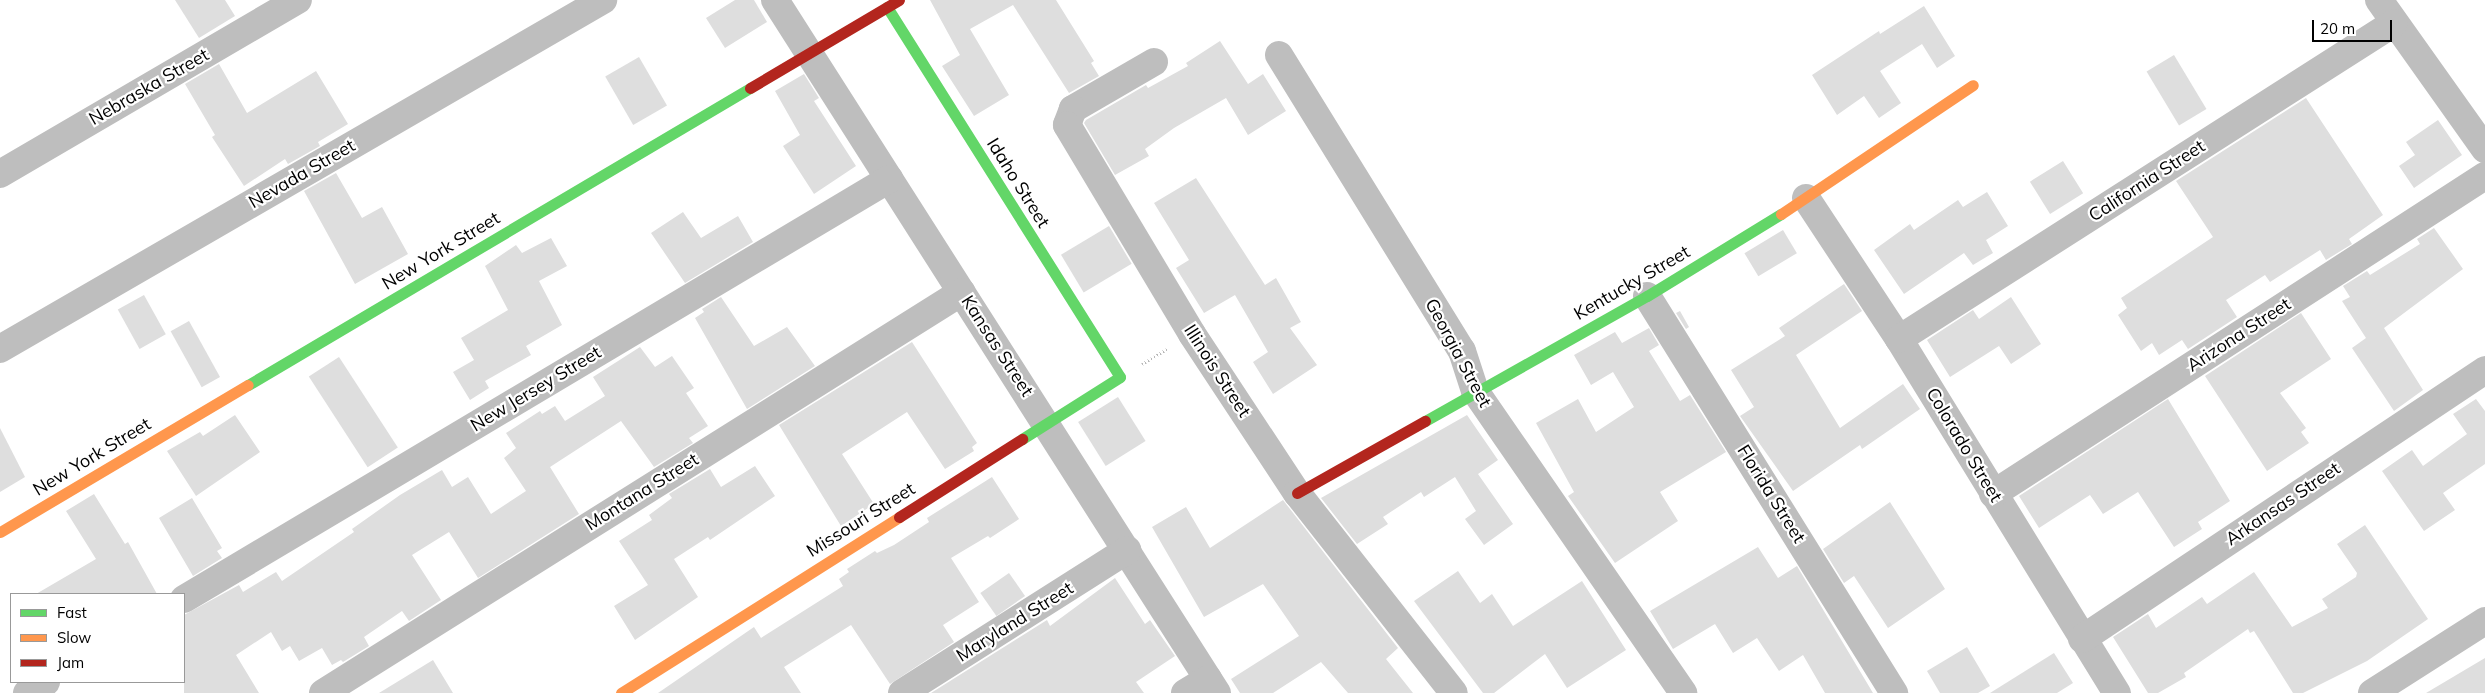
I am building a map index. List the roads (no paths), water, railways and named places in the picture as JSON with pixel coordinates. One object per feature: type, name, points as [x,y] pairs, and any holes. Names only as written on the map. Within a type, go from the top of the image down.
[{"type":"street","name":"Nebraska Street","points":[[0,174],[298,0]]},
{"type":"street","name":"Nevada Street","points":[[0,349],[603,0]]},
{"type":"street","name":"Kansas Street","points":[[775,0],[807,54],[1047,423],[1212,686]]},
{"type":"street","name":"New York Street","points":[[0,532],[899,0]]},
{"type":"street","points":[[2379,0],[2485,149]]},
{"type":"street","name":"Idaho Street","points":[[887,7],[1120,377]]},
{"type":"street","name":"California Street","points":[[1899,339],[2394,23]]},
{"type":"street","name":"Georgia Street","points":[[1279,55],[1462,351],[1475,391],[1682,693]]},
{"type":"street","name":"Illinois Street","points":[[1154,62],[1073,109],[1067,125],[1192,334],[1297,493],[1454,693]]},
{"type":"street","name":"Kentucky Street","points":[[1297,493],[1475,391],[1647,296],[1806,198],[1973,85]]},
{"type":"street","name":"Arizona Street","points":[[1993,494],[2485,176]]},
{"type":"street","name":"New Jersey Street","points":[[185,598],[889,179]]},
{"type":"street","name":"Colorado Street","points":[[1806,198],[1899,339],[2117,693]]},
{"type":"street","name":"Montana Street","points":[[322,693],[962,292]]},
{"type":"street","name":"Florida Street","points":[[1647,296],[1894,693]]},
{"type":"street","name":"Arkansas Street","points":[[2082,639],[2485,370]]},
{"type":"street","name":"Missouri Street","points":[[622,693],[1120,377]]},
{"type":"street","name":"Maryland Street","points":[[902,693],[1127,550]]},
{"type":"street","points":[[2372,693],[2485,621]]},
{"type":"street","points":[[27,693],[44,683]]},
{"type":"street","points":[[1185,693],[1212,686]]}]
